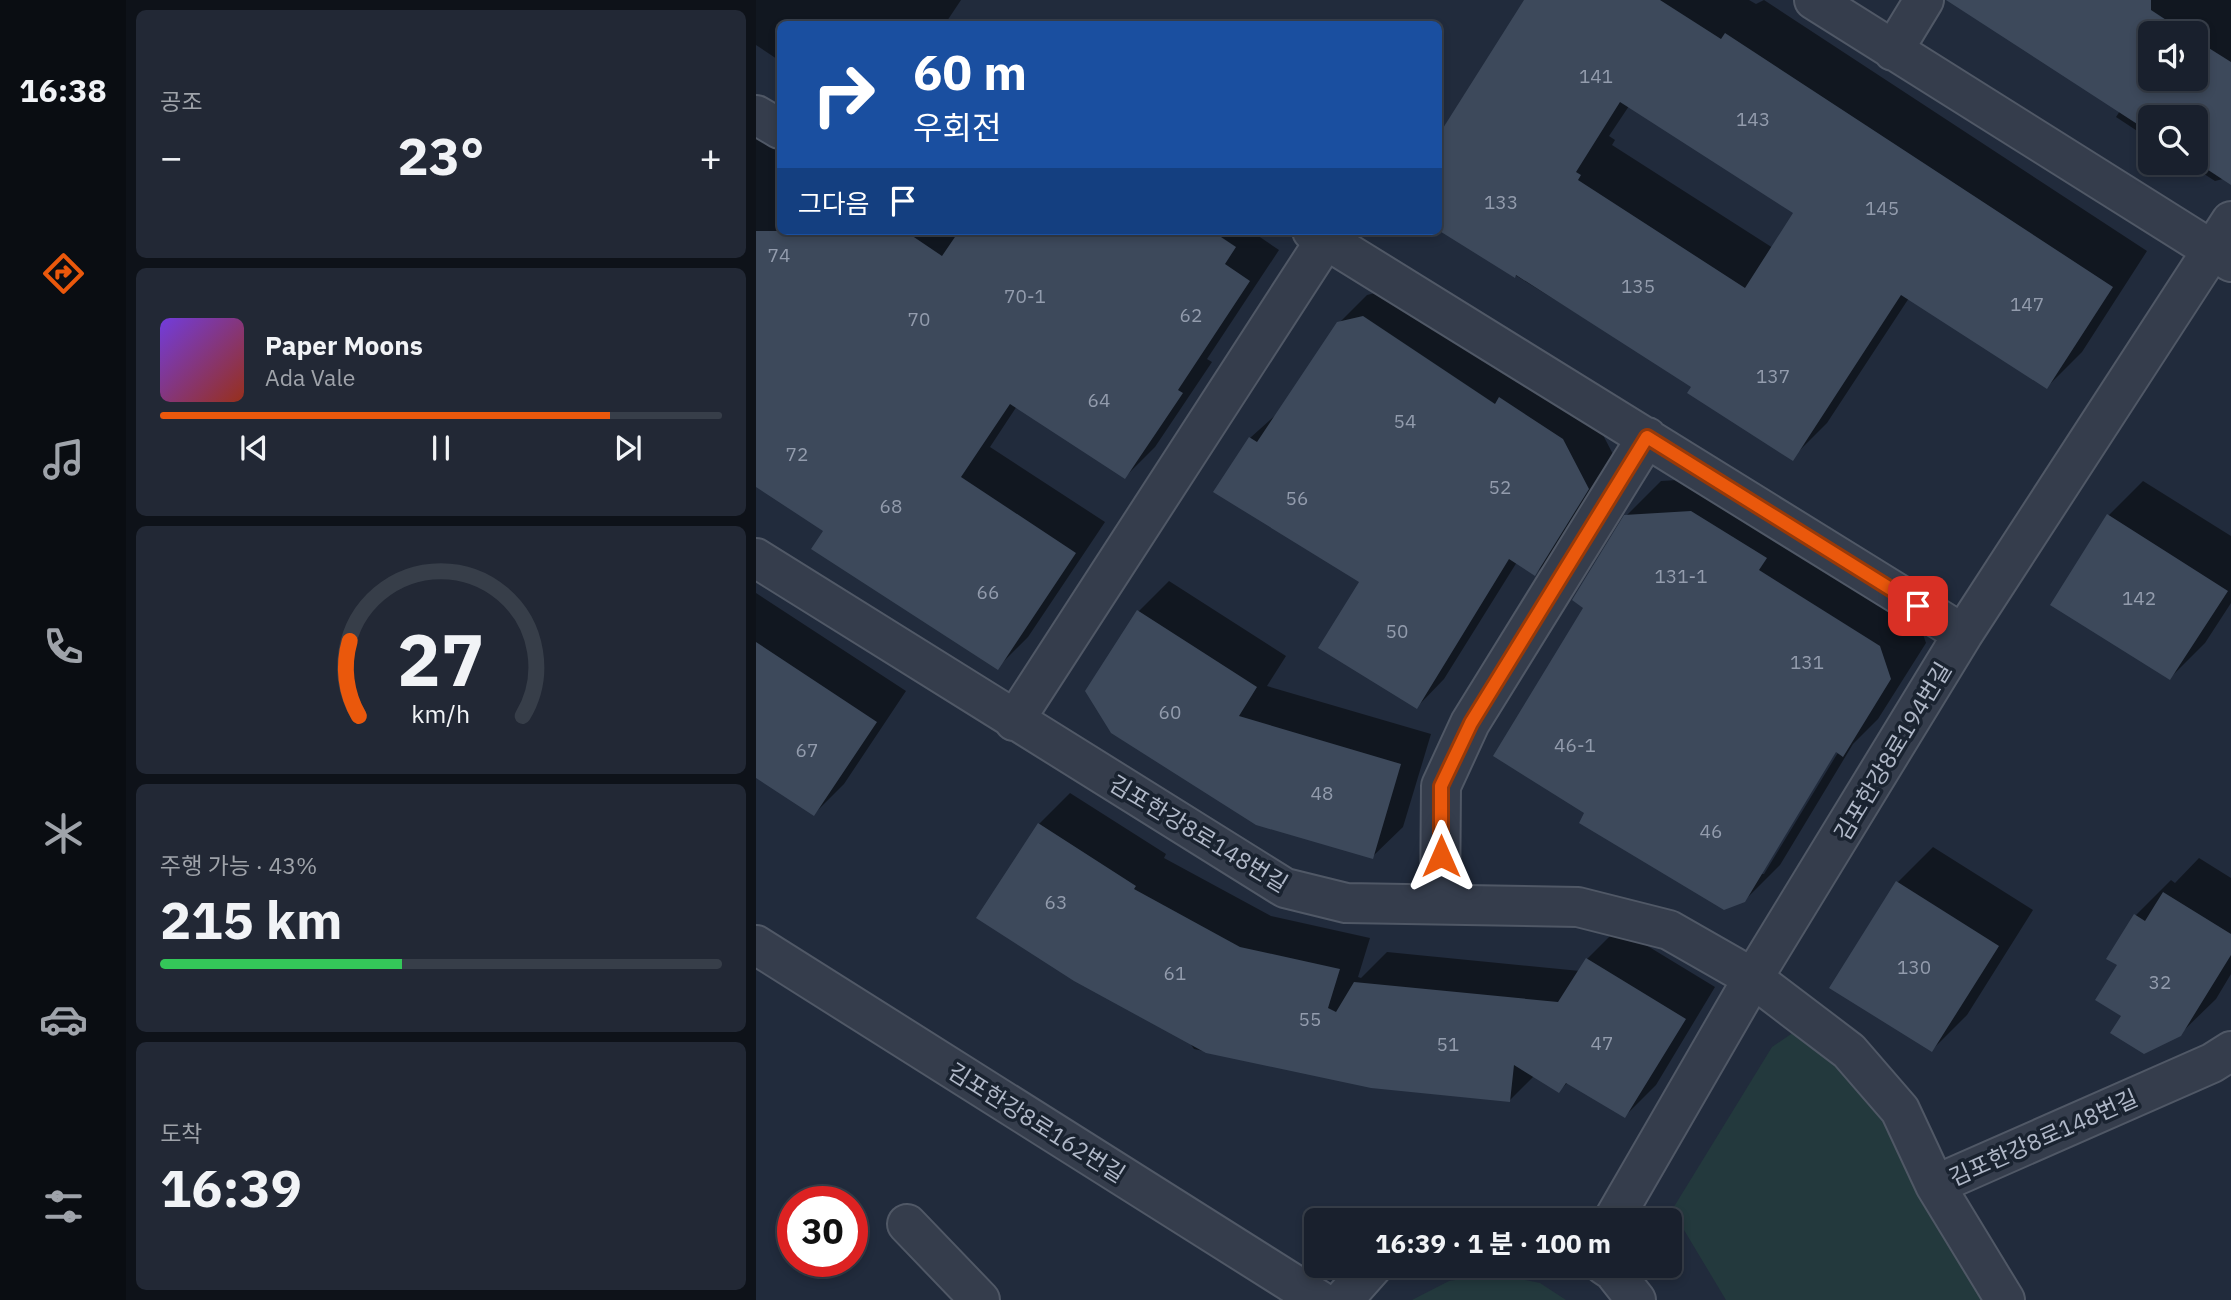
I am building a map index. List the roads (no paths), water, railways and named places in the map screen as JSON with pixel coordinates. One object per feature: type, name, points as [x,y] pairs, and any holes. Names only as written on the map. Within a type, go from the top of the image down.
[{"type":"street","points":[[1814,0],[1893,51],[2225,244]]},
{"type":"street","points":[[1893,51],[1924,0]]},
{"type":"street","points":[[756,115],[777,127]]},
{"type":"street","points":[[1014,721],[1319,235],[1963,634]]},
{"type":"street","name":"김포한강8로194번길","points":[[1620,1208],[1753,978],[1963,634],[2225,244]]},
{"type":"street","points":[[1440,903],[1441,786],[1471,723],[1647,437]]},
{"type":"street","name":"김포한강8로148번길","points":[[756,558],[1285,888],[1346,903],[1578,907],[1669,930],[1753,978],[1849,1051],[1900,1110],[1935,1185],[2212,1063],[2231,1051]]},
{"type":"street","name":"김포한강8로162번길","points":[[756,945],[1319,1300]]},
{"type":"street","points":[[1935,1185],[2005,1300]]},
{"type":"street","points":[[907,1224],[980,1300]]},
{"type":"street","points":[[1343,1300],[1362,1278]]},
{"type":"street","points":[[1619,1278],[1636,1300]]}]
